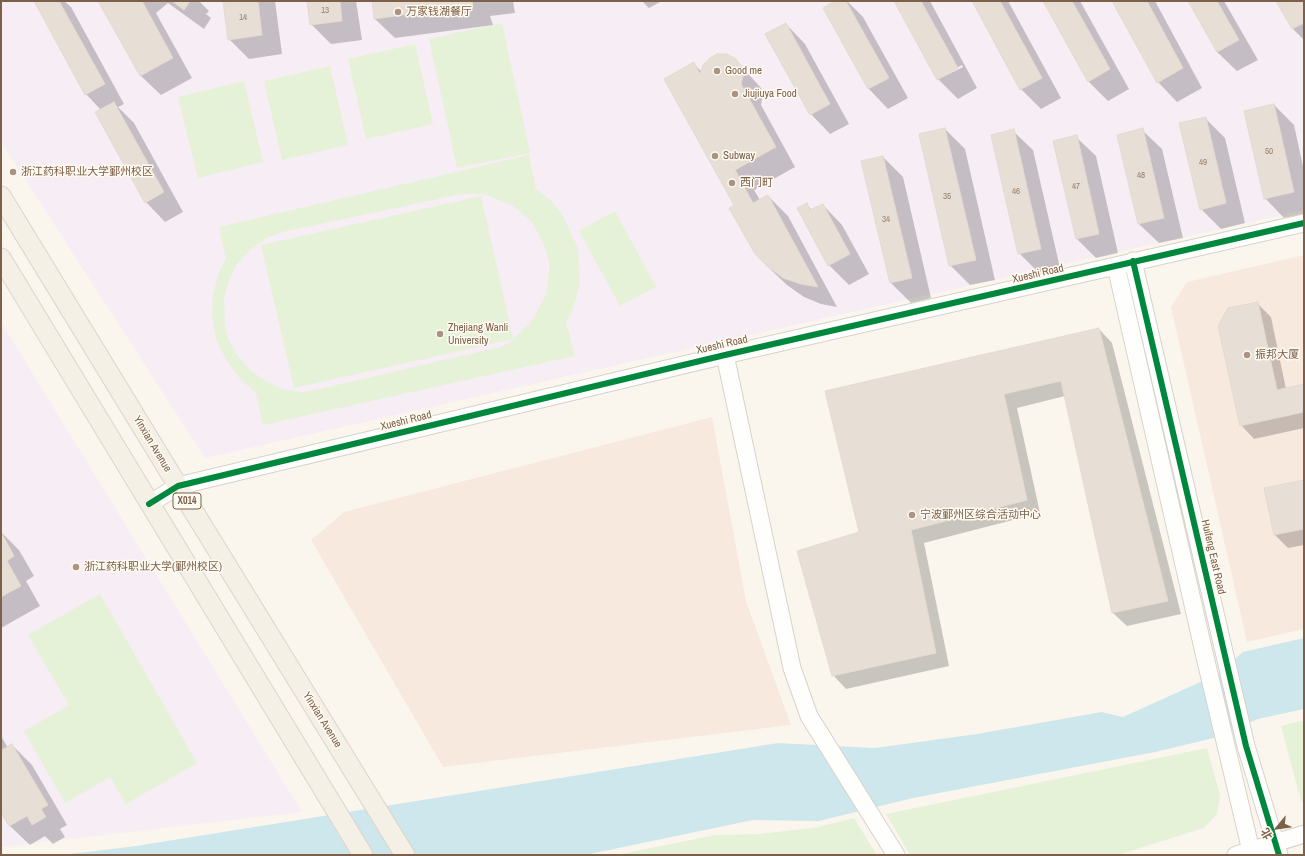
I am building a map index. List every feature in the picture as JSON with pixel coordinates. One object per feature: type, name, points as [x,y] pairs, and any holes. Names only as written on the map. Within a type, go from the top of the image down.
[{"type":"main road","name":"Yinxian Avenue","points":[[1,196],[405,855]]},
{"type":"main road","points":[[1,258],[363,855]]},
{"type":"street","name":"Xueshi Road","points":[[149,504],[178,486],[725,355],[1304,223]]},
{"type":"street","name":"Huifeng East Road","points":[[1133,261],[1246,746],[1277,849]]},
{"type":"street","points":[[1116,266],[1227,749],[1246,853],[1277,849],[1304,834]]},
{"type":"street","points":[[725,355],[792,668],[809,716],[895,852]]},
{"type":"shaded area","name":"Zhejiang Wanli University","points":[[1,1],[1304,1],[1304,210],[205,458],[1,142]]},
{"type":"shaded area","points":[[1304,255],[1304,629],[1247,642],[1171,307],[1187,282]]},
{"type":"shaded area","name":"浙江药科职业大学(鄞州校区)","points":[[1,322],[302,812],[1,847]]},
{"type":"shaded area","points":[[712,417],[746,601],[791,725],[443,767],[311,540],[344,512]]},
{"type":"green space","points":[[502,23],[530,153],[457,168],[429,39]]},
{"type":"green space","points":[[415,44],[433,124],[366,139],[348,59]]},
{"type":"green space","points":[[330,66],[348,145],[282,160],[264,81]]},
{"type":"green space","points":[[244,81],[263,162],[198,178],[178,97]]},
{"type":"green space","points":[[529,155],[536,189],[550,200],[562,214],[578,248],[580,283],[572,312],[566,322],[575,356],[263,425],[256,393],[241,380],[227,361],[217,342],[212,317],[213,295],[219,272],[226,259],[219,227]],"holes":[[[462,194],[484,194],[512,205],[532,222],[545,247],[549,261],[546,295],[532,321],[509,343],[500,347],[311,391],[301,392],[282,389],[264,380],[249,369],[237,355],[228,339],[225,326],[224,298],[229,280],[237,264],[250,250],[265,239],[282,232]]]},
{"type":"green space","points":[[481,196],[513,339],[294,388],[261,245]]},
{"type":"green space","points":[[615,211],[656,287],[620,306],[579,231]]},
{"type":"green space","points":[[100,594],[197,763],[126,804],[110,777],[65,803],[24,731],[69,705],[28,635]]},
{"type":"green space","points":[[1304,720],[1304,803],[1301,801],[1281,726]]},
{"type":"green space","points":[[1207,748],[1220,795],[1217,814],[1204,828],[1118,855],[910,855],[886,814]]},
{"type":"green space","points":[[854,818],[877,855],[617,855],[715,835],[758,834],[814,828]]},
{"type":"water","points":[[1304,638],[1304,709],[1258,719],[1218,737],[1155,752],[913,798],[819,821],[753,820],[585,855],[62,855],[136,846],[778,743],[875,748],[977,734],[1102,712],[1123,717],[1218,674],[1243,652]]},
{"type":"building","points":[[34,1],[59,1],[105,84],[85,95]]},
{"type":"building","points":[[98,1],[142,1],[173,58],[140,76]]},
{"type":"building","points":[[172,1],[190,1],[184,10]]},
{"type":"building","points":[[223,1],[258,1],[262,35],[228,40]]},
{"type":"building","points":[[307,1],[340,1],[342,21],[310,25]]},
{"type":"building","name":"万家钱湖餐厅","points":[[372,1],[472,1],[473,5],[374,19]]},
{"type":"building","points":[[835,1],[846,1],[889,78],[868,89],[823,8]]},
{"type":"building","points":[[894,1],[921,1],[958,68],[937,80]]},
{"type":"building","points":[[972,1],[1000,1],[1042,78],[1020,90]]},
{"type":"building","points":[[1043,1],[1072,1],[1110,69],[1088,82]]},
{"type":"building","points":[[1112,1],[1147,1],[1183,68],[1157,83]]},
{"type":"building","points":[[1188,1],[1217,1],[1239,40],[1217,52]]},
{"type":"building","points":[[1276,1],[1304,1],[1304,23],[1292,29]]},
{"type":"building","points":[[786,23],[830,104],[810,115],[765,34]]},
{"type":"building","name":"西门町","points":[[717,54],[727,54],[736,59],[742,67],[744,73],[741,84],[776,147],[735,170],[753,203],[768,195],[818,287],[801,284],[783,278],[755,254],[729,208],[734,205],[664,79],[694,62],[700,74],[703,65]]},
{"type":"building","points":[[114,102],[164,192],[145,203],[95,112]]},
{"type":"building","points":[[1274,104],[1294,192],[1264,199],[1244,111]]},
{"type":"building","points":[[1206,117],[1226,203],[1200,210],[1179,123]]},
{"type":"building","points":[[945,128],[976,260],[949,266],[919,134]]},
{"type":"building","points":[[1143,128],[1164,218],[1138,224],[1117,135]]},
{"type":"building","points":[[1014,129],[1041,249],[1018,254],[991,135]]},
{"type":"building","points":[[1077,135],[1099,234],[1076,239],[1053,141]]},
{"type":"building","points":[[883,156],[912,278],[890,283],[861,161]]},
{"type":"building","points":[[807,203],[810,210],[823,204],[850,254],[828,266],[797,208]]},
{"type":"building","name":"振邦大厦","points":[[1258,302],[1277,390],[1304,384],[1304,412],[1240,426],[1218,326],[1228,308]]},
{"type":"building","name":"宁波鄞州区综合活动中心","points":[[1099,328],[1168,601],[1112,613],[1061,381],[1004,394],[1027,500],[911,530],[936,653],[832,676],[797,551],[859,532],[825,391]]},
{"type":"building","points":[[1304,480],[1304,529],[1274,535],[1264,488]]},
{"type":"building","points":[[1,532],[14,556],[7,561],[21,586],[1,597]]},
{"type":"building","points":[[12,744],[48,805],[41,809],[46,817],[32,825],[27,816],[9,826],[1,812],[1,749],[2,750]]},
{"type":"cycle path","points":[[149,504],[178,486],[725,355],[1304,223]]},
{"type":"cycle path","points":[[1133,261],[1246,746],[1279,855]]},
{"type":"place","name":"万家钱湖餐厅","points":[[398,12]]},
{"type":"place","name":"Good me","points":[[717,71]]},
{"type":"place","name":"Jiujiuya Food","points":[[735,94]]},
{"type":"place","name":"Subway","points":[[715,156]]},
{"type":"place","name":"浙江药科职业大学鄞州校区","points":[[13,172]]},
{"type":"place","name":"西门町","points":[[732,183]]},
{"type":"place","name":"Zhejiang Wanli University","points":[[440,334]]},
{"type":"place","name":"振邦大厦","points":[[1247,355]]},
{"type":"place","name":"宁波鄞州区综合活动中心","points":[[912,515]]},
{"type":"place","name":"浙江药科职业大学(鄞州校区)","points":[[76,567]]}]
